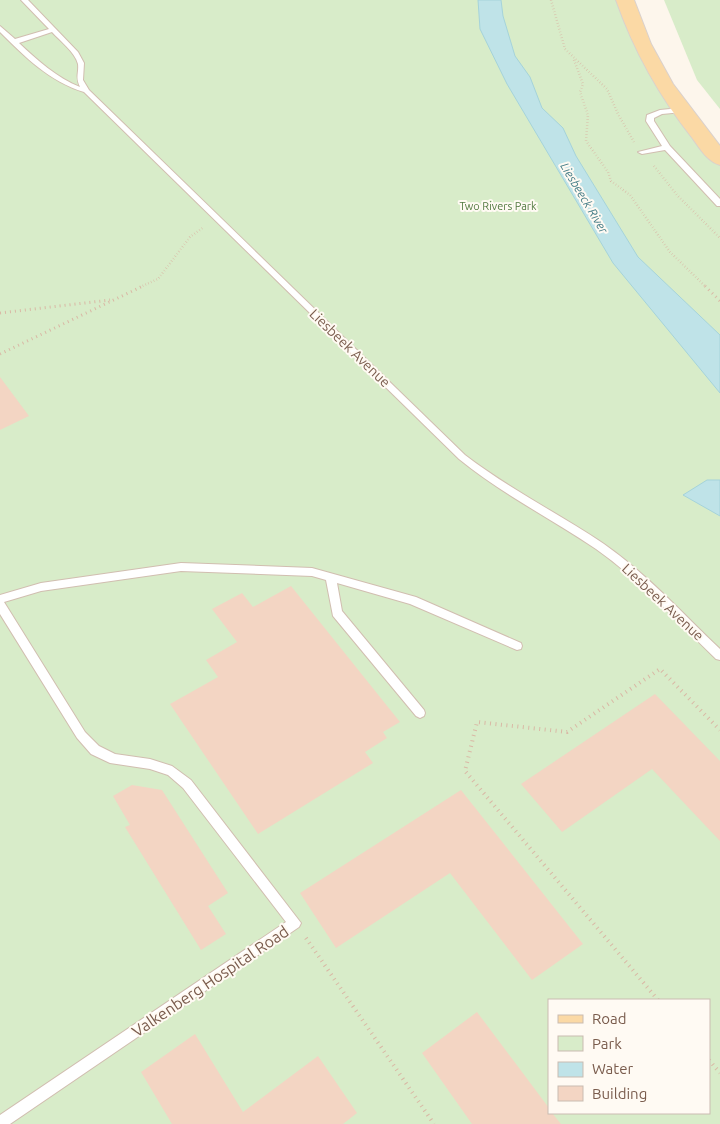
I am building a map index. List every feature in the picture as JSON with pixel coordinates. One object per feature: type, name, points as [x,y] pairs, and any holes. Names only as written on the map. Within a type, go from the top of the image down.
[{"type":"main road","points":[[625,0],[647,56],[680,110],[720,159]]},
{"type":"lane","points":[[24,0],[75,52],[81,63],[80,80],[86,91]]},
{"type":"lane","points":[[0,28],[47,70],[77,89],[86,91]]},
{"type":"lane","points":[[14,42],[53,30]]},
{"type":"lane","name":"Liesbeek Avenue","points":[[86,91],[462,457],[503,489],[600,547],[630,571],[720,656]]},
{"type":"lane","points":[[680,110],[660,112],[650,117],[650,122],[667,147],[720,204]]},
{"type":"lane","points":[[642,152],[667,147]]},
{"type":"lane","points":[[0,599],[41,587],[181,567],[312,572],[412,600],[517,646]]},
{"type":"lane","points":[[332,577],[337,613],[420,713]]},
{"type":"lane","name":"Valkenberg Hospital Road","points":[[0,605],[81,735],[95,750],[114,759],[150,764],[172,771],[187,784],[295,923],[0,1123]]},
{"type":"path","points":[[551,0],[564,49],[574,60],[583,84],[580,92],[588,106],[588,125],[584,136],[586,141],[608,172],[611,181],[630,196],[670,252],[720,300]]},
{"type":"path","points":[[0,354],[158,280],[174,262],[192,234],[218,220]]},
{"type":"path","points":[[0,313],[115,300]]},
{"type":"path","points":[[657,999],[464,771],[477,722],[568,732],[660,669],[720,730]]},
{"type":"path","points":[[295,923],[434,1124]]},
{"type":"path","points":[[710,1061],[720,1074]]},
{"type":"green space","name":"Two Rivers Park","points":[[0,0],[625,0],[635,30],[720,159],[720,1124],[0,1124]]},
{"type":"green space","points":[[664,0],[720,0],[720,109],[697,80]]},
{"type":"water","name":"Liesbeeck River","points":[[478,0],[501,0],[503,16],[515,56],[530,77],[542,108],[563,128],[576,156],[638,257],[720,335],[720,393],[613,263],[507,84],[480,29]]},
{"type":"water","points":[[707,480],[720,480],[720,516],[683,495]]},
{"type":"building","points":[[0,377],[29,416],[0,430]]},
{"type":"building","points":[[291,586],[400,722],[383,732],[387,738],[365,752],[373,763],[258,834],[170,704],[218,677],[206,660],[237,642],[212,609],[242,593],[253,607]]},
{"type":"building","points":[[655,694],[720,761],[720,841],[652,769],[562,832],[521,784]]},
{"type":"building","points":[[132,785],[162,790],[228,893],[208,906],[226,934],[201,950],[125,827],[130,825],[113,796]]},
{"type":"building","points":[[461,790],[583,944],[532,980],[450,873],[336,948],[300,893]]},
{"type":"building","points":[[477,1012],[548,1107],[548,1114],[553,1114],[561,1124],[472,1124],[422,1053]]},
{"type":"building","points":[[195,1034],[243,1112],[318,1056],[357,1113],[343,1124],[172,1124],[141,1072]]}]
